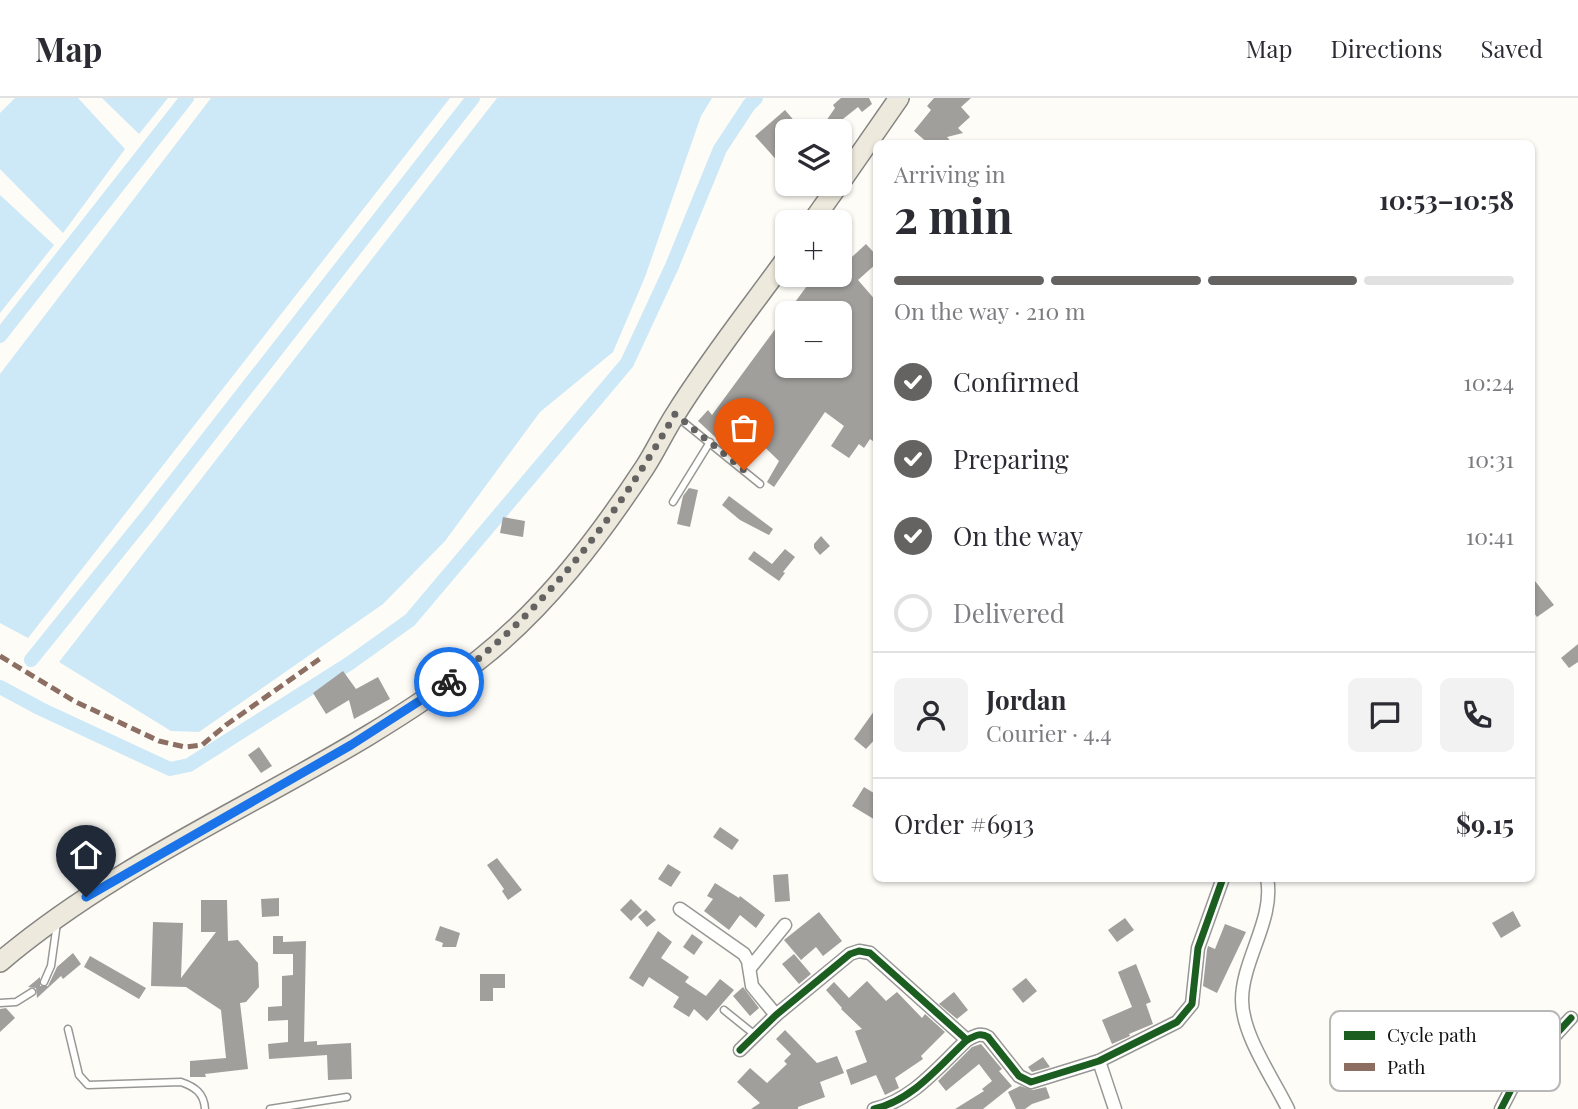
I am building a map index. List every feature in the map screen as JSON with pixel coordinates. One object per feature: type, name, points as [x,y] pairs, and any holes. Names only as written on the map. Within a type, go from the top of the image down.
[{"type":"main road","points":[[852,166],[899,98]]},
{"type":"main road","points":[[0,962],[86,897],[351,745],[433,695],[482,658],[542,601],[570,569],[646,465],[675,414],[775,274]]},
{"type":"street","points":[[874,1109],[902,1098],[916,1088],[967,1040],[977,1035],[988,1037],[1018,1076],[1031,1082],[1099,1061],[1177,1022],[1192,1004],[1198,948],[1222,882]]},
{"type":"street","points":[[1269,882],[1268,906],[1242,999],[1246,1022],[1288,1109]]},
{"type":"street","points":[[680,909],[744,954],[750,968],[752,986],[776,1015]]},
{"type":"street","points":[[750,968],[786,925]]},
{"type":"street","points":[[740,1050],[776,1015],[850,954],[859,951],[870,953],[880,961],[903,985],[967,1040]]},
{"type":"street","points":[[1560,1031],[1572,1018]]},
{"type":"street","points":[[1099,1061],[1115,1109]]},
{"type":"street","points":[[1501,1109],[1510,1091]]},
{"type":"lane","points":[[675,414],[760,484]]},
{"type":"lane","points":[[673,502],[710,442]]},
{"type":"lane","points":[[44,982],[51,966],[58,918]]},
{"type":"lane","points":[[0,1003],[16,1002],[32,992]]},
{"type":"lane","points":[[724,1010],[755,1035]]},
{"type":"lane","points":[[68,1029],[79,1075],[88,1085],[181,1082],[194,1087],[205,1099],[205,1109]]},
{"type":"lane","points":[[270,1109],[347,1097]]},
{"type":"water","points":[[15,98],[78,98],[125,149],[63,233],[0,169],[0,113]]},
{"type":"water","points":[[102,98],[168,98],[139,134]]},
{"type":"water","points":[[211,98],[450,98],[28,638],[0,623],[0,374]]},
{"type":"water","points":[[497,98],[712,98],[701,116],[645,277],[613,352],[540,412],[445,541],[383,604],[199,732],[171,731],[59,662]]},
{"type":"water","points":[[0,195],[54,245],[0,313]]},
{"type":"building","points":[[841,98],[869,98],[872,104],[862,112],[858,107],[843,119],[827,119],[835,108],[833,105]]},
{"type":"building","points":[[934,98],[971,98],[961,107],[970,117],[958,128],[963,133],[947,137],[950,140],[924,140],[914,131],[931,110],[927,106]]},
{"type":"building","points":[[785,110],[793,119],[775,119],[775,158],[755,136]]},
{"type":"building","points":[[866,244],[873,252],[873,267],[858,280],[873,297],[873,441],[870,439],[864,448],[859,444],[849,458],[831,446],[844,426],[825,412],[774,487],[767,482],[779,461],[746,429],[728,449],[698,421],[708,410],[712,415],[775,329],[775,378],[852,378],[852,301],[796,301],[806,287],[852,287],[852,257]]},
{"type":"building","points":[[689,488],[698,490],[690,527],[677,524],[683,496]]},
{"type":"building","points":[[729,496],[773,529],[769,535],[740,520],[722,505]]},
{"type":"building","points":[[503,517],[525,521],[523,537],[500,533]]},
{"type":"building","points":[[821,536],[830,546],[820,555],[814,544]]},
{"type":"building","points":[[785,549],[795,557],[779,581],[748,559],[754,551],[772,564]]},
{"type":"building","points":[[1535,581],[1554,605],[1537,617],[1535,614]]},
{"type":"building","points":[[1578,644],[1578,662],[1569,668],[1561,658]]},
{"type":"building","points":[[343,671],[356,689],[378,677],[390,699],[354,719],[349,700],[326,714],[313,693]]},
{"type":"building","points":[[873,713],[873,741],[866,749],[854,739]]},
{"type":"building","points":[[259,747],[272,766],[261,773],[248,755]]},
{"type":"building","points":[[864,787],[873,793],[873,819],[852,806]]},
{"type":"building","points":[[720,827],[739,840],[732,850],[713,837]]},
{"type":"building","points":[[497,858],[522,890],[508,900],[502,891],[504,889],[487,865]]},
{"type":"building","points":[[668,864],[681,872],[671,887],[658,879]]},
{"type":"building","points":[[788,874],[790,901],[775,902],[773,875]]},
{"type":"building","points":[[715,883],[739,898],[740,896],[765,915],[756,928],[740,915],[729,930],[704,911],[713,899],[707,896]]},
{"type":"building","points":[[279,898],[279,916],[262,917],[261,899]]},
{"type":"building","points":[[631,899],[642,910],[631,921],[620,910]]},
{"type":"building","points":[[201,900],[227,900],[228,941],[238,940],[258,963],[259,987],[246,1002],[240,1003],[248,1069],[205,1074],[206,1077],[190,1077],[190,1061],[226,1058],[221,1010],[186,987],[151,986],[153,922],[183,923],[181,978],[216,932],[201,932]]},
{"type":"building","points":[[646,910],[656,920],[647,927],[638,917]]},
{"type":"building","points":[[1513,911],[1521,926],[1501,938],[1492,923]]},
{"type":"building","points":[[819,912],[842,941],[823,956],[816,947],[801,960],[784,940]]},
{"type":"building","points":[[1125,918],[1134,930],[1117,942],[1108,930]]},
{"type":"building","points":[[1225,924],[1246,932],[1217,993],[1203,986],[1207,950],[1208,946],[1215,949]]},
{"type":"building","points":[[440,926],[460,933],[456,947],[442,947],[443,943],[435,940]]},
{"type":"building","points":[[658,931],[672,942],[661,958],[689,977],[685,982],[706,996],[720,979],[734,990],[707,1021],[694,1009],[689,1017],[673,1007],[679,997],[649,977],[643,987],[629,978]]},
{"type":"building","points":[[692,934],[703,942],[694,955],[683,947]]},
{"type":"building","points":[[273,936],[283,936],[283,942],[306,941],[304,1042],[317,1041],[317,1045],[351,1043],[352,1079],[328,1080],[327,1055],[269,1059],[268,1044],[288,1042],[288,1020],[268,1021],[268,1007],[282,1006],[282,976],[293,975],[293,954],[273,954]]},
{"type":"building","points":[[73,953],[81,964],[63,979],[61,976],[37,998],[36,988],[28,987],[40,977],[40,986],[48,986],[57,967]]},
{"type":"building","points":[[794,954],[811,974],[799,984],[782,964]]},
{"type":"building","points":[[90,956],[146,988],[139,999],[84,967]]},
{"type":"building","points":[[1136,964],[1151,1002],[1146,1004],[1153,1024],[1112,1044],[1102,1020],[1132,1007],[1118,972]]},
{"type":"building","points":[[480,974],[505,974],[505,988],[493,988],[493,1001],[480,1001]]},
{"type":"building","points":[[1026,978],[1037,991],[1023,1003],[1012,989]]},
{"type":"building","points":[[867,981],[886,1001],[897,992],[922,1018],[925,1014],[945,1032],[921,1056],[923,1059],[895,1078],[899,1088],[885,1095],[876,1075],[851,1085],[846,1070],[867,1062],[855,1031],[862,1029],[826,990],[834,982],[849,998]]},
{"type":"building","points":[[743,987],[759,1008],[750,1016],[733,996]]},
{"type":"building","points":[[954,992],[968,1010],[957,1019],[939,1004]]},
{"type":"building","points":[[6,1008],[15,1018],[0,1032],[0,1009]]},
{"type":"building","points":[[785,1030],[817,1063],[837,1056],[844,1073],[820,1082],[825,1097],[798,1109],[751,1109],[760,1103],[737,1082],[750,1068],[767,1083],[787,1064],[784,1061],[791,1054],[776,1039]]},
{"type":"building","points":[[981,1044],[1012,1086],[983,1109],[955,1109],[984,1091],[982,1089],[992,1081],[979,1064],[946,1091],[938,1081],[972,1047]]},
{"type":"building","points":[[1043,1057],[1050,1067],[1032,1072],[1028,1067]]},
{"type":"building","points":[[1020,1086],[1033,1090],[1046,1087],[1050,1098],[1025,1109],[1016,1109],[1008,1092]]},
{"type":"waterway","points":[[0,336],[187,98]]},
{"type":"waterway","points":[[31,660],[147,516],[473,98]]},
{"type":"waterway","points":[[0,687],[170,769],[189,765],[350,663],[410,620],[627,363],[672,266],[720,149],[756,98]]},
{"type":"marked path","points":[[0,656],[74,701],[159,741],[185,747],[202,745],[321,658]]},
{"type":"cycle path","points":[[874,1109],[888,1105],[913,1090],[967,1040],[978,1035],[988,1037],[1019,1076],[1031,1082],[1099,1061],[1177,1022],[1192,1004],[1198,948],[1222,882]]},
{"type":"cycle path","points":[[740,1050],[776,1015],[850,954],[859,951],[870,953],[967,1040]]},
{"type":"cycle path","points":[[1560,1030],[1571,1018]]},
{"type":"cycle path","points":[[1501,1109],[1510,1091]]},
{"type":"way so far","points":[[449,682],[482,658],[514,629],[570,569],[646,465],[675,414],[744,470]]},
{"type":"route","points":[[86,897],[351,745],[433,695],[449,682]]}]
